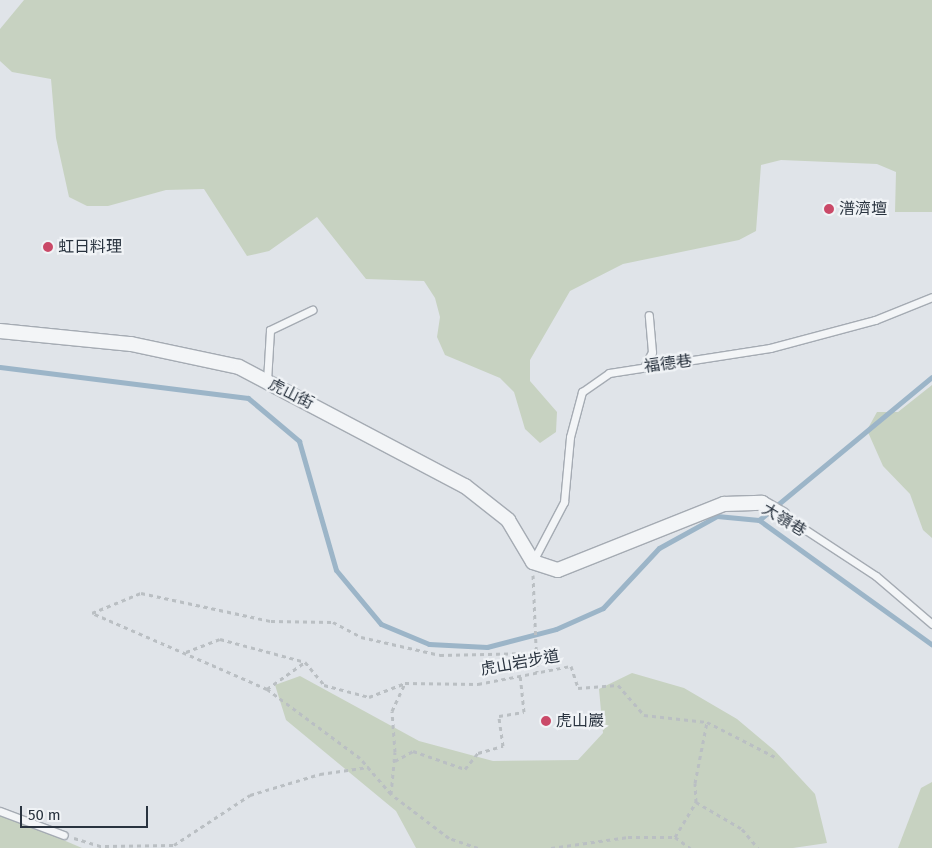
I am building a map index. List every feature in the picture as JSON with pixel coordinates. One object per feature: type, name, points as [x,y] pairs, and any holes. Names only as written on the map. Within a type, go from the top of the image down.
[{"type":"street","name":"虎山街","points":[[0,331],[131,344],[239,367],[465,486],[508,520],[533,562]]},
{"type":"street","name":"大嶺巷","points":[[533,562],[558,570],[581,564],[724,504],[762,504],[783,515]]},
{"type":"lane","name":"福德巷","points":[[533,562],[564,502],[570,437],[582,392],[609,373],[770,348],[875,320],[932,297]]},
{"type":"lane","points":[[267,382],[270,330],[312,310]]},
{"type":"lane","points":[[644,367],[652,352],[649,315]]},
{"type":"lane","name":"大嶺巷","points":[[783,515],[876,576],[932,624]]},
{"type":"lane","points":[[0,811],[64,835]]},
{"type":"path","points":[[533,562],[534,653],[537,672]]},
{"type":"path","points":[[478,848],[449,838],[391,794],[368,767],[267,689],[186,652],[92,613],[141,592],[271,621],[333,622],[361,637],[440,655],[534,653]]},
{"type":"path","points":[[186,652],[220,639],[305,662],[324,685],[369,698],[405,683]]},
{"type":"path","points":[[267,689],[305,662]]},
{"type":"path","name":"虎山岩步道","points":[[405,683],[478,684],[571,666],[578,688],[618,685],[644,715],[706,722],[777,758]]},
{"type":"path","points":[[394,761],[413,751],[464,769],[478,753],[503,746],[499,716],[524,712],[520,675]]},
{"type":"path","points":[[391,794],[394,761],[392,711],[405,683]]},
{"type":"path","points":[[675,837],[696,802],[695,783],[706,722]]},
{"type":"path","points":[[64,835],[106,847],[174,845],[250,795],[320,774],[368,767]]},
{"type":"path","points":[[696,802],[742,829],[758,848]]},
{"type":"path","points":[[551,848],[628,837],[675,837],[690,848]]},
{"type":"green space","points":[[24,0],[932,0],[932,212],[895,212],[896,172],[877,164],[781,160],[761,165],[756,231],[739,240],[623,264],[570,291],[530,360],[530,381],[557,412],[556,432],[540,443],[525,429],[514,392],[500,378],[445,355],[437,337],[440,317],[435,298],[424,281],[366,279],[317,217],[269,251],[247,256],[204,189],[166,190],[108,206],[87,206],[69,197],[56,138],[51,79],[12,72],[0,61],[0,29]]},
{"type":"green space","points":[[932,385],[932,538],[923,530],[910,494],[883,466],[867,430],[877,412],[898,412]]},
{"type":"green space","points":[[632,673],[684,688],[737,719],[775,751],[815,794],[827,843],[793,848],[416,848],[396,811],[286,720],[275,685],[300,676],[419,741],[493,761],[578,760],[603,733],[599,689]]},
{"type":"green space","points":[[932,782],[932,848],[898,848],[921,788]]},
{"type":"green space","points":[[0,813],[82,848],[0,848]]},
{"type":"waterway","points":[[0,367],[248,398],[299,441],[336,570],[381,624],[429,644],[487,647],[556,629],[603,608],[659,548],[717,516],[759,520],[932,377]]},
{"type":"waterway","points":[[759,520],[932,645]]},
{"type":"place","name":"潽濟壇","points":[[829,209]]},
{"type":"place","name":"虹日料理","points":[[48,247]]},
{"type":"place","name":"虎山巖","points":[[546,721]]}]
